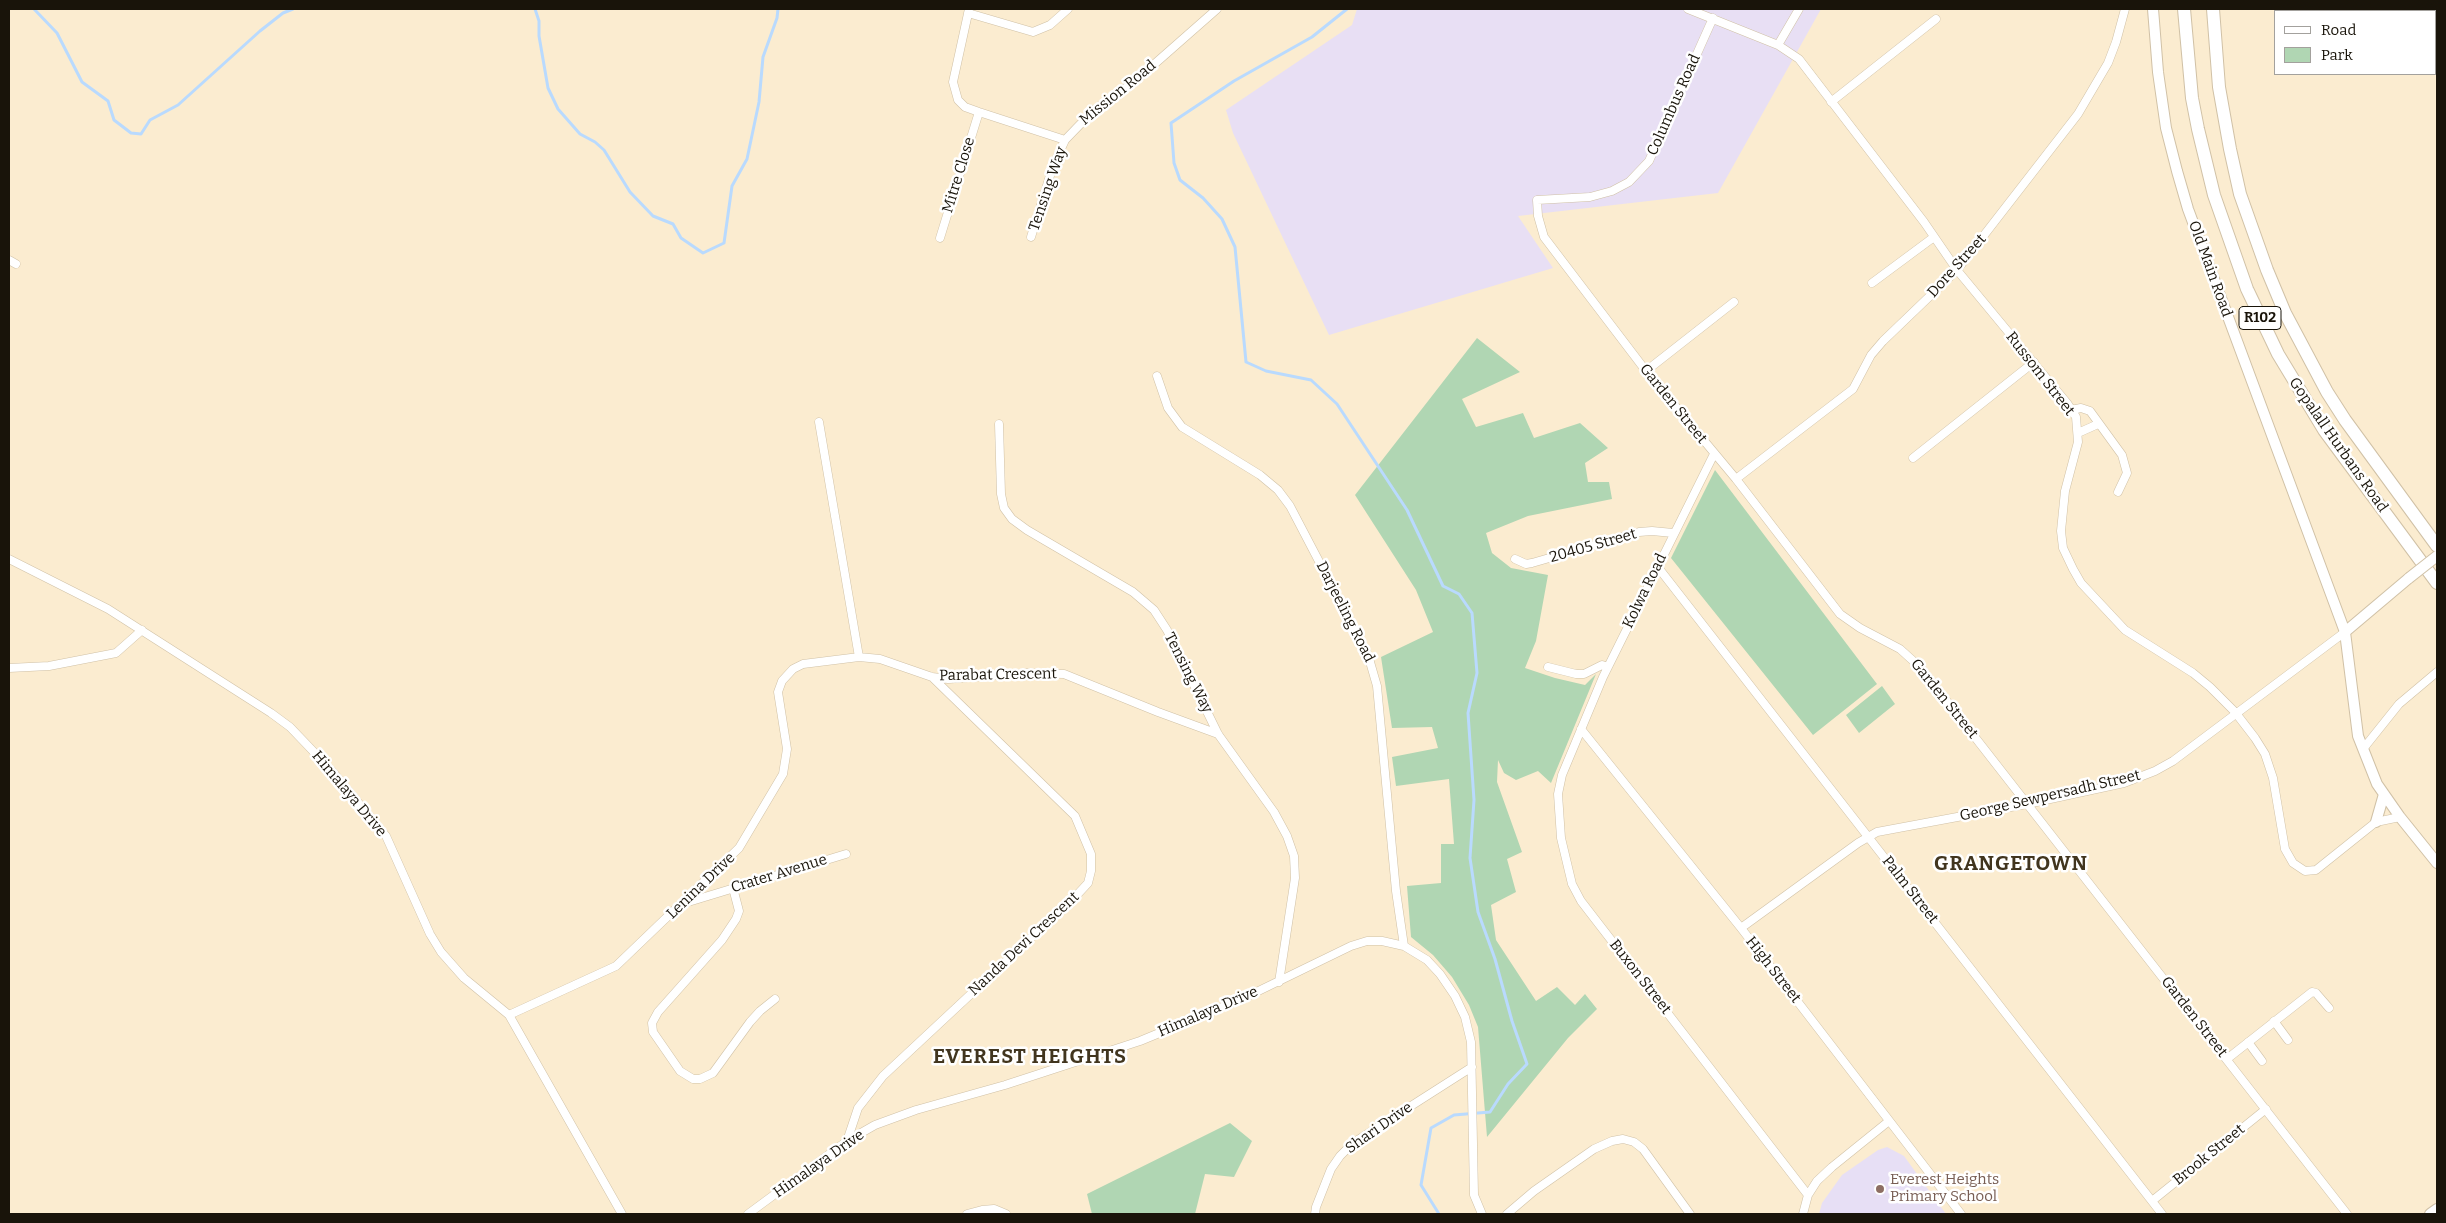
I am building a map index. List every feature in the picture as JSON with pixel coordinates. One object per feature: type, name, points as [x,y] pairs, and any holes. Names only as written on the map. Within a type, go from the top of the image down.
[{"type":"main road","name":"Gopalall Hurbans Road","points":[[2184,9],[2192,98],[2200,137],[2214,195],[2247,289],[2278,354],[2324,430],[2437,583]]},
{"type":"main road","name":"Gopalall Hurbans Road","points":[[2213,9],[2217,71],[2230,149],[2240,194],[2267,270],[2285,313],[2327,392],[2345,420],[2437,546]]},
{"type":"street","points":[[1065,140],[965,107],[958,100],[954,92],[953,82],[968,11],[1033,32],[1050,25],[1068,9]]},
{"type":"street","name":"Mission Road","points":[[1065,140],[1094,110],[1134,82],[1217,9]]},
{"type":"street","points":[[1688,9],[1778,45],[1799,9]]},
{"type":"street","name":"Dore Street","points":[[1736,479],[1854,388],[1871,355],[1883,341],[1957,270],[2078,114],[2108,63],[2125,9]]},
{"type":"street","name":"Old Main Road","points":[[2153,9],[2158,72],[2166,128],[2188,209],[2345,632]]},
{"type":"street","name":"Columbus Road","points":[[1537,200],[1590,197],[1612,191],[1629,182],[1641,171],[1649,161],[1662,135],[1713,18]]},
{"type":"street","points":[[1831,102],[1936,19]]},
{"type":"street","name":"Russom Street","points":[[1778,45],[1799,60],[1934,236],[1957,270],[2034,362],[2076,417],[2078,433],[2075,458],[2061,514],[2063,548],[2073,569],[2080,583],[2125,630],[2193,673],[2235,712],[2255,738],[2270,766],[2277,791],[2285,849],[2293,863],[2299,868],[2311,872],[2316,870],[2376,822],[2400,817]]},
{"type":"street","name":"Mitre Close","points":[[940,238],[978,112]]},
{"type":"street","name":"Tensing Way","points":[[1031,237],[1053,166],[1065,140]]},
{"type":"street","name":"Garden Street","points":[[1537,200],[1538,216],[1544,237],[1646,371],[1736,479],[1840,614],[1854,625],[1911,657],[2266,1108],[2347,1214]]},
{"type":"street","points":[[1872,283],[1934,236]]},
{"type":"street","points":[[9,260],[16,264]]},
{"type":"street","points":[[1646,371],[1734,302]]},
{"type":"street","points":[[1913,458],[2034,362]]},
{"type":"street","name":"Darjeeling Road","points":[[1157,376],[1168,408],[1182,427],[1260,475],[1278,490],[1290,506],[1368,656],[1378,686],[1396,891],[1404,946]]},
{"type":"street","points":[[2071,410],[2081,408],[2088,410],[2126,464],[2125,481],[2118,492]]},
{"type":"street","points":[[819,422],[859,656]]},
{"type":"street","name":"Tensing Way","points":[[999,424],[1001,494],[1004,508],[1012,519],[1027,530],[1144,600],[1167,630],[1218,734],[1274,812],[1287,836],[1294,856],[1295,878],[1279,982]]},
{"type":"street","points":[[2078,433],[2098,424]]},
{"type":"street","name":"Kolwa Road","points":[[1581,729],[1608,667],[1673,533],[1714,454]]},
{"type":"street","name":"20405 Street","points":[[1515,559],[1521,563],[1532,564],[1639,532],[1652,530],[1673,533]]},
{"type":"street","name":"George Sewpersadh Street","points":[[1740,928],[1868,836],[1891,828],[2027,804],[2124,783],[2144,776],[2173,761],[2235,712],[2345,632],[2437,556]]},
{"type":"street","name":"Himalaya Drive","points":[[9,559],[83,595],[142,630],[271,713],[290,727],[333,772],[386,836],[441,952],[464,978],[510,1015],[622,1214]]},
{"type":"street","name":"Palm Street","points":[[1657,566],[2162,1214]]},
{"type":"street","points":[[9,668],[49,666],[116,653],[142,630]]},
{"type":"street","points":[[2345,632],[2358,736],[2363,750],[2377,784],[2400,817],[2437,863]]},
{"type":"street","name":"Parabat Crescent","points":[[782,681],[793,669],[803,664],[859,656],[898,664],[932,677],[948,679],[1027,673],[1064,674],[1218,734]]},
{"type":"street","points":[[1548,667],[1576,674],[1584,674],[1602,665],[1608,667]]},
{"type":"street","points":[[2363,750],[2406,697],[2437,672]]},
{"type":"street","name":"Nanda Devi Crescent","points":[[847,1141],[858,1108],[883,1076],[1076,896],[1088,883],[1091,871],[1091,854],[1075,816],[932,677]]},
{"type":"street","name":"Lenina Drive","points":[[510,1015],[616,966],[739,848],[783,774],[788,750],[778,703],[782,681]]},
{"type":"street","name":"High Street","points":[[1581,729],[1740,928],[1961,1214]]},
{"type":"street","name":"Buxon Street","points":[[1581,729],[1562,775],[1558,794],[1561,838],[1572,884],[1581,901],[1808,1195]]},
{"type":"street","points":[[2376,822],[2384,794]]},
{"type":"street","name":"Crater Avenue","points":[[683,903],[846,854]]},
{"type":"street","points":[[733,888],[739,911],[736,919],[722,940],[658,1012],[652,1023],[653,1032],[680,1071],[693,1079],[700,1079],[713,1073],[755,1016],[775,999]]},
{"type":"street","name":"Himalaya Drive","points":[[748,1214],[847,1141],[875,1125],[916,1110],[1014,1083],[1140,1041],[1279,982],[1351,946],[1368,941],[1404,946],[1427,960],[1440,974],[1455,996],[1465,1017],[1471,1042],[1472,1174],[1474,1195],[1482,1214]]},
{"type":"street","points":[[2227,1059],[2314,992],[2330,1008]]},
{"type":"street","points":[[2274,1021],[2288,1040]]},
{"type":"street","points":[[2248,1042],[2262,1061]]},
{"type":"street","name":"Shari Drive","points":[[1316,1214],[1316,1206],[1331,1169],[1340,1156],[1353,1143],[1472,1067]]},
{"type":"street","name":"Brook Street","points":[[2152,1202],[2266,1108]]},
{"type":"street","points":[[1804,1214],[1808,1195],[1832,1167],[1890,1122]]},
{"type":"street","points":[[1508,1214],[1534,1191],[1594,1149],[1612,1141],[1623,1139],[1634,1142],[1643,1148],[1690,1214]]},
{"type":"street","points":[[967,1214],[994,1209],[1006,1214]]},
{"type":"street","points":[[2430,1214],[2437,1209]]},
{"type":"shaded area","points":[[1357,9],[1821,9],[1718,193],[1518,216],[1553,268],[1329,335],[1233,133],[1226,110],[1352,25]]},
{"type":"shaded area","name":"Everest Heights Primary School","points":[[1887,1147],[1904,1156],[1946,1214],[1819,1214],[1822,1203],[1842,1175],[1878,1150]]},
{"type":"green space","points":[[1477,338],[1520,372],[1462,399],[1476,427],[1523,413],[1534,438],[1580,423],[1608,448],[1585,463],[1588,482],[1609,482],[1612,499],[1528,516],[1486,533],[1492,553],[1511,568],[1548,575],[1536,641],[1525,668],[1585,685],[1596,674],[1551,783],[1538,771],[1516,780],[1504,773],[1498,760],[1497,782],[1522,852],[1507,859],[1516,892],[1491,905],[1496,940],[1536,1001],[1557,987],[1575,1005],[1585,994],[1597,1009],[1568,1038],[1487,1137],[1478,1027],[1469,1005],[1452,977],[1433,955],[1411,937],[1407,886],[1441,883],[1441,844],[1454,844],[1449,779],[1396,786],[1392,757],[1438,748],[1432,727],[1392,728],[1381,657],[1433,632],[1416,590],[1355,495]]},
{"type":"green space","points":[[1715,470],[1877,684],[1813,735],[1671,558]]},
{"type":"green space","points":[[1882,686],[1895,704],[1859,733],[1846,715]]},
{"type":"green space","points":[[1230,1123],[1252,1141],[1234,1177],[1205,1174],[1195,1214],[1092,1214],[1087,1194]]},
{"type":"waterway","points":[[34,9],[57,33],[82,82],[108,101],[114,120],[131,133],[141,134],[150,120],[178,105],[260,31],[283,13],[293,9]]},
{"type":"waterway","points":[[535,9],[539,21],[539,36],[548,88],[558,109],[580,134],[595,142],[604,150],[630,192],[653,216],[673,224],[681,238],[703,253],[724,243],[732,186],[747,159],[759,102],[763,57],[777,18],[778,9]]},
{"type":"waterway","points":[[1347,9],[1312,37],[1234,81],[1171,123],[1174,163],[1180,180],[1203,198],[1222,219],[1235,247],[1246,362],[1266,371],[1311,380],[1337,404],[1407,510],[1443,586],[1459,594],[1472,613],[1477,673],[1468,713],[1474,800],[1470,858],[1478,912],[1495,959],[1512,1021],[1527,1064],[1508,1084],[1490,1112],[1454,1115],[1431,1128],[1421,1185],[1439,1214]]},
{"type":"place","name":"Everest Heights Primary School","points":[[1880,1189]]},
{"type":"district","name":"GRANGETOWN","points":[[2011,864]]},
{"type":"district","name":"EVEREST HEIGHTS","points":[[1030,1057]]}]
